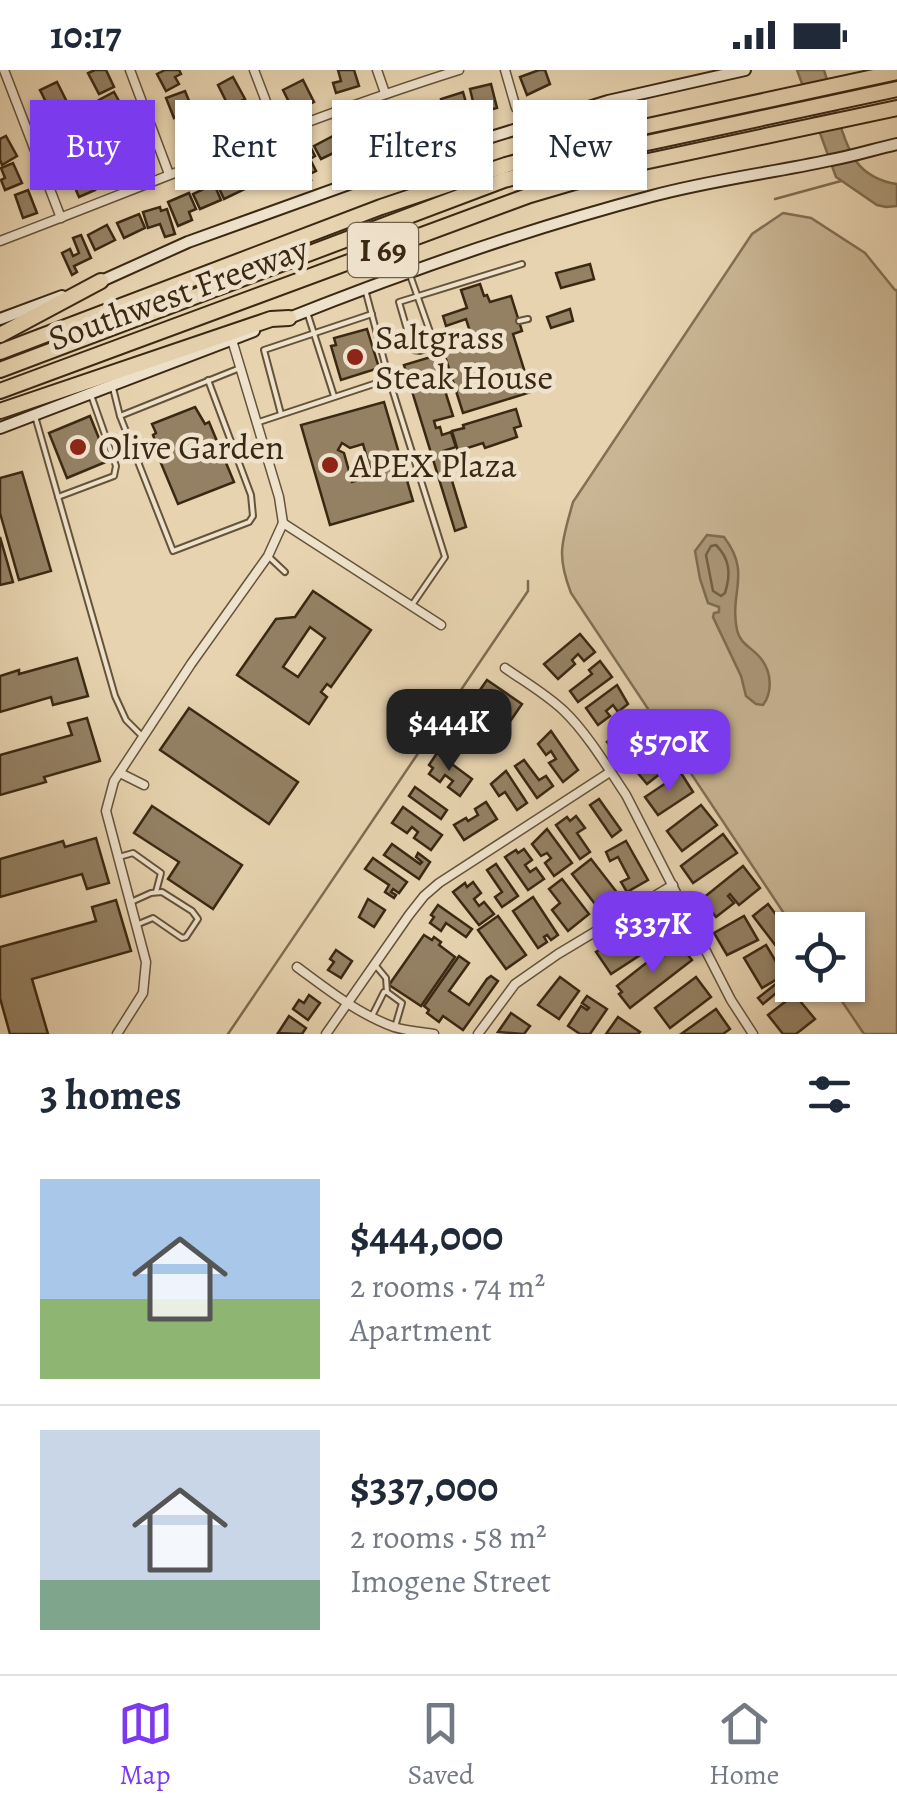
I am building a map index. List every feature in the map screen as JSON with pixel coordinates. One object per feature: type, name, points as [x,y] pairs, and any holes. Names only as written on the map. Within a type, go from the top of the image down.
[{"type":"highway","name":"Southwest Freeway","points":[[0,352],[475,175],[618,133],[897,72]]},
{"type":"highway","points":[[0,370],[504,180],[633,146],[897,89]]},
{"type":"highway","name":"Southwest Freeway","points":[[0,391],[530,195],[639,163],[897,108]]},
{"type":"highway","points":[[0,335],[101,281]]},
{"type":"highway","points":[[0,411],[271,319],[289,318]]},
{"type":"main road","points":[[0,318],[101,281],[188,242],[410,162],[608,101],[745,70]]},
{"type":"main road","points":[[0,428],[307,310],[514,237],[652,196],[897,144]]},
{"type":"street","points":[[4,70],[62,218]]},
{"type":"street","points":[[130,70],[169,174]]},
{"type":"street","points":[[254,70],[265,100]]},
{"type":"street","points":[[377,70],[385,94]]},
{"type":"street","points":[[312,121],[459,70]]},
{"type":"street","points":[[505,70],[514,100]]},
{"type":"street","points":[[0,242],[175,172]]},
{"type":"street","points":[[117,1034],[142,993],[146,962],[106,810],[114,782],[268,556],[283,523],[280,497],[232,340]]},
{"type":"street","points":[[283,523],[441,624]]},
{"type":"street","points":[[505,668],[568,714],[610,772],[753,1034]]},
{"type":"street","points":[[326,1034],[424,896],[610,772]]},
{"type":"street","points":[[120,773],[144,785]]},
{"type":"street","points":[[478,1034],[515,984],[672,884]]},
{"type":"street","points":[[296,968],[372,1016],[395,1027],[434,1034]]},
{"type":"lane","points":[[471,335],[413,350],[399,302],[522,264]]},
{"type":"lane","points":[[409,273],[413,296],[435,346]]},
{"type":"lane","points":[[365,289],[445,557],[412,605]]},
{"type":"lane","points":[[307,310],[334,396]]},
{"type":"lane","points":[[281,414],[264,350],[372,314]]},
{"type":"lane","points":[[519,322],[528,319]]},
{"type":"lane","points":[[120,416],[240,368]]},
{"type":"lane","points":[[256,423],[389,378]]},
{"type":"lane","points":[[112,386],[173,551],[248,522],[253,516],[251,495],[208,380]]},
{"type":"lane","points":[[58,497],[114,476],[116,466],[91,394]]},
{"type":"lane","points":[[35,416],[115,696],[126,720],[143,736]]},
{"type":"lane","points":[[268,556],[285,572]]},
{"type":"lane","points":[[118,857],[133,853],[161,873],[156,892]]},
{"type":"lane","points":[[131,902],[162,892],[197,916],[198,922],[182,938],[152,918],[136,925]]},
{"type":"lane","points":[[374,964],[386,978],[387,992],[402,1003],[395,1027]]},
{"type":"lane","points":[[372,1016],[387,992]]},
{"type":"shaded area","points":[[783,213],[811,218],[865,253],[897,290],[897,1034],[864,1034],[842,1002],[865,1002],[865,912],[783,912],[571,593],[563,568],[564,538],[573,502],[752,234]]},
{"type":"water","points":[[797,70],[824,70],[851,152],[869,173],[897,184],[897,206],[877,205],[836,177]]},
{"type":"water","points":[[707,535],[724,537],[737,562],[737,630],[767,670],[770,682],[763,705],[746,696],[741,676],[713,617],[719,607],[708,603],[700,579],[695,551]]},
{"type":"building","points":[[106,70],[114,87],[99,94],[88,73]]},
{"type":"building","points":[[179,70],[181,74],[175,77],[179,84],[166,91],[157,74]]},
{"type":"building","points":[[338,70],[354,70],[359,86],[336,93],[333,83],[341,81]]},
{"type":"building","points":[[545,70],[550,84],[527,95],[520,77]]},
{"type":"building","points":[[233,77],[245,99],[226,100],[218,85]]},
{"type":"building","points":[[303,80],[314,102],[288,100],[283,90]]},
{"type":"building","points":[[57,82],[66,100],[45,100],[40,90]]},
{"type":"building","points":[[491,84],[497,108],[493,109],[493,100],[473,100],[470,89]]},
{"type":"building","points":[[185,91],[189,100],[175,100],[174,118],[166,98]]},
{"type":"building","points":[[114,92],[118,100],[99,100]]},
{"type":"building","points":[[463,92],[465,100],[441,100]]},
{"type":"building","points":[[6,136],[17,156],[2,165],[0,139]]},
{"type":"building","points":[[332,137],[332,154],[321,159],[314,146]]},
{"type":"building","points":[[13,163],[22,183],[5,190],[1,168]]},
{"type":"building","points":[[28,190],[37,213],[23,218],[15,195]]},
{"type":"building","points":[[76,190],[95,190],[79,197]]},
{"type":"building","points":[[217,190],[221,200],[200,209],[193,194]]},
{"type":"building","points":[[220,190],[243,190],[224,199]]},
{"type":"building","points":[[189,193],[196,209],[189,212],[192,220],[178,226],[168,202]]},
{"type":"building","points":[[160,207],[161,211],[167,209],[175,234],[165,237],[160,224],[148,228],[143,212]]},
{"type":"building","points":[[139,214],[145,228],[124,238],[117,223]]},
{"type":"building","points":[[107,225],[115,240],[95,250],[88,235]]},
{"type":"building","points":[[81,235],[91,258],[74,266],[77,272],[72,275],[62,253],[70,249],[73,256],[79,253],[73,238]]},
{"type":"building","points":[[590,264],[594,279],[561,288],[556,273]]},
{"type":"building","points":[[480,284],[490,302],[511,296],[522,331],[513,334],[531,392],[463,413],[444,353],[474,344],[466,319],[446,326],[443,316],[467,308],[461,290]]},
{"type":"building","points":[[570,309],[573,321],[551,328],[547,317]]},
{"type":"building","name":"Saltgrass Steak House","points":[[367,329],[379,368],[341,380],[331,346],[336,345],[334,338]]},
{"type":"building","points":[[434,356],[453,416],[434,421],[442,435],[451,432],[456,447],[443,451],[466,527],[455,531],[404,365]]},
{"type":"building","name":"APEX Plaza","points":[[384,402],[413,501],[330,525],[301,425]],"holes":[[[342,443],[350,448],[363,444],[372,476],[352,482],[344,453],[338,450]]]},
{"type":"building","points":[[195,407],[205,424],[209,422],[234,482],[178,504],[153,444],[156,433],[152,424]]},
{"type":"building","points":[[516,409],[521,426],[514,428],[517,437],[485,448],[483,443],[458,451],[452,431]]},
{"type":"building","name":"Olive Garden","points":[[90,416],[108,461],[67,478],[49,433]]},
{"type":"building","points":[[22,472],[51,571],[19,580],[0,513],[0,478]]},
{"type":"building","points":[[0,537],[13,582],[0,585]]},
{"type":"building","points":[[313,591],[371,630],[331,687],[327,684],[321,692],[327,697],[309,724],[237,675],[276,619],[295,617]],"holes":[[[310,627],[325,638],[298,677],[283,667]]]},
{"type":"building","points":[[580,634],[595,652],[584,661],[578,654],[572,660],[575,664],[558,679],[544,664]]},
{"type":"building","points":[[77,658],[88,696],[53,705],[51,697],[0,712],[0,676]]},
{"type":"building","points":[[600,661],[612,677],[578,702],[570,691],[592,674],[589,670]]},
{"type":"building","points":[[487,680],[522,704],[511,720],[499,712],[503,706],[495,701],[491,708],[478,699]]},
{"type":"building","points":[[617,685],[628,704],[618,712],[613,705],[606,711],[610,716],[598,725],[586,708]]},
{"type":"building","points":[[189,708],[298,782],[269,824],[160,750]]},
{"type":"building","points":[[474,708],[485,716],[481,722],[488,727],[492,721],[504,729],[493,744],[459,721]]},
{"type":"building","points":[[637,716],[646,726],[615,752],[607,742]]},
{"type":"building","points":[[87,718],[100,761],[0,795],[0,755],[72,735],[68,723]]},
{"type":"building","points":[[551,731],[578,770],[563,782],[549,763],[556,759],[551,751],[546,755],[538,744]]},
{"type":"building","points":[[659,742],[675,762],[647,784],[631,765]]},
{"type":"building","points":[[437,753],[472,779],[460,796],[448,787],[453,781],[445,775],[440,782],[429,774],[433,768],[429,765]]},
{"type":"building","points":[[524,760],[539,780],[546,776],[553,786],[537,798],[515,766]]},
{"type":"building","points":[[506,771],[527,803],[517,810],[505,792],[499,796],[491,784]]},
{"type":"building","points":[[681,773],[693,792],[658,815],[645,797]]},
{"type":"building","points":[[415,787],[447,810],[441,819],[409,796]]},
{"type":"building","points":[[599,799],[621,830],[612,837],[590,805]]},
{"type":"building","points":[[486,802],[497,819],[464,840],[454,825],[478,815],[475,809]]},
{"type":"building","points":[[701,805],[717,825],[682,851],[667,831]]},
{"type":"building","points":[[152,806],[242,865],[213,909],[168,879],[179,862],[134,833]]},
{"type":"building","points":[[403,807],[442,835],[431,850],[414,838],[418,832],[412,827],[407,833],[392,823]]},
{"type":"building","points":[[576,816],[585,828],[577,833],[590,852],[580,859],[556,825]]},
{"type":"building","points":[[547,829],[572,863],[554,876],[545,863],[551,858],[547,853],[541,856],[532,844]]},
{"type":"building","points":[[723,834],[737,853],[693,883],[681,866]]},
{"type":"building","points":[[96,838],[109,883],[87,889],[82,874],[0,897],[0,859],[63,841],[65,847]]},
{"type":"building","points":[[626,841],[648,880],[627,892],[621,882],[629,878],[618,857],[610,861],[606,852]]},
{"type":"building","points":[[392,844],[420,864],[418,853],[430,862],[419,879],[384,855]]},
{"type":"building","points":[[524,849],[532,860],[525,865],[530,872],[536,868],[544,879],[528,890],[505,857]]},
{"type":"building","points":[[373,858],[407,882],[399,893],[393,889],[394,898],[385,892],[389,885],[365,869]]},
{"type":"building","points":[[591,859],[619,895],[601,912],[572,874]]},
{"type":"building","points":[[496,864],[518,896],[502,907],[495,897],[502,892],[487,870]]},
{"type":"building","points":[[743,866],[760,888],[739,905],[730,894],[734,903],[716,917],[702,899]]},
{"type":"building","points":[[562,879],[589,914],[568,931],[552,910],[560,903],[549,889]]},
{"type":"building","points":[[473,882],[481,893],[474,899],[479,906],[484,902],[494,914],[479,925],[453,892]]},
{"type":"building","points":[[533,897],[558,935],[551,940],[547,935],[547,942],[538,948],[513,911]]},
{"type":"building","points":[[368,899],[385,910],[374,927],[359,917]]},
{"type":"building","points":[[116,900],[131,951],[32,979],[48,1034],[10,1034],[0,998],[0,947],[96,921],[92,907]]},
{"type":"building","points":[[768,904],[775,913],[775,945],[753,916]]},
{"type":"building","points":[[438,905],[472,929],[466,937],[446,923],[441,931],[430,923]]},
{"type":"building","points":[[664,910],[677,931],[611,974],[596,952]]},
{"type":"building","points":[[498,916],[526,955],[506,969],[478,930]]},
{"type":"building","points":[[744,916],[758,940],[727,955],[714,933]]},
{"type":"building","points":[[424,935],[432,940],[434,937],[455,957],[421,1006],[389,985]]},
{"type":"building","points":[[679,944],[692,960],[630,1008],[617,986],[650,960],[653,964]]},
{"type":"building","points":[[766,945],[775,960],[775,980],[762,988],[744,958]]},
{"type":"building","points":[[336,950],[352,961],[341,978],[328,970]]},
{"type":"building","points":[[459,956],[469,963],[449,991],[469,1005],[487,979],[491,976],[498,981],[463,1030],[443,1016],[439,1022],[424,1006]]},
{"type":"building","points":[[560,977],[579,991],[559,1019],[538,1005]]},
{"type":"building","points":[[696,977],[711,997],[670,1028],[655,1008]]},
{"type":"building","points":[[775,984],[775,994],[763,1004],[758,998]]},
{"type":"building","points":[[309,995],[320,1003],[308,1020],[293,1009]]},
{"type":"building","points":[[587,996],[607,1009],[590,1034],[580,1034],[568,1026],[581,1006],[589,1008],[582,1003]]},
{"type":"building","points":[[785,1002],[801,1002],[815,1019],[796,1034],[783,1034],[768,1015]]},
{"type":"building","points":[[716,1009],[730,1029],[723,1034],[681,1034]]},
{"type":"building","points":[[511,1013],[530,1026],[524,1034],[498,1032]]},
{"type":"building","points":[[289,1016],[306,1028],[302,1034],[278,1033]]},
{"type":"building","points":[[618,1017],[640,1032],[606,1034]]},
{"type":"waterway","points":[[775,199],[841,181]]},
{"type":"waterway","points":[[228,1034],[528,591],[528,581]]},
{"type":"place","name":"Saltgrass Steak House","points":[[355,357]]},
{"type":"place","name":"Olive Garden","points":[[78,447]]},
{"type":"place","name":"APEX Plaza","points":[[330,465]]}]
